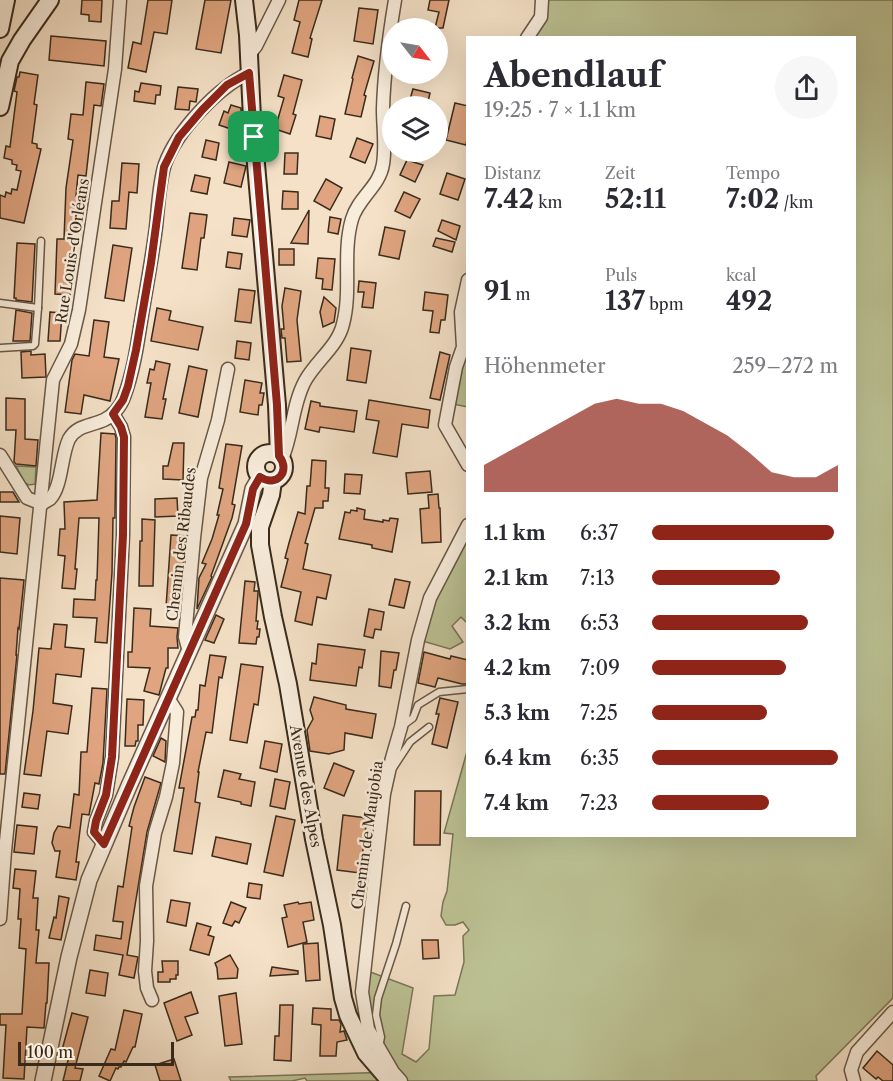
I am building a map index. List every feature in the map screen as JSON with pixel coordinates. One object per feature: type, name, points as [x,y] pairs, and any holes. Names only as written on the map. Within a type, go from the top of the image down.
[{"type":"main road","points":[[0,30],[6,0]]},
{"type":"main road","points":[[0,107],[14,52],[50,0]]},
{"type":"main road","points":[[244,0],[248,36],[248,64],[277,405],[280,458],[284,468],[277,479],[267,479],[256,470],[257,461],[277,405]]},
{"type":"main road","points":[[259,458],[267,453],[275,454],[280,458]]},
{"type":"main road","name":"Avenue des Alpes","points":[[267,479],[271,495],[260,527],[260,545],[288,684],[343,998],[348,1015],[366,1053],[390,1081]]},
{"type":"street","name":"Rue Louis-d'Orléans","points":[[0,919],[53,381],[71,344],[79,309],[115,69],[120,0]]},
{"type":"street","points":[[0,455],[27,498],[42,504],[50,499],[56,487],[70,437],[76,430],[104,420],[113,414],[123,400],[136,350],[164,167],[179,137],[202,110],[248,64],[279,0]]},
{"type":"street","points":[[280,458],[286,448],[297,401],[305,380],[337,339],[343,327],[352,218],[359,203],[379,178],[383,165],[383,110],[388,41],[395,0]]},
{"type":"street","points":[[527,36],[541,17],[542,0]]},
{"type":"street","points":[[466,289],[461,312],[463,347],[456,367],[445,425],[466,462]]},
{"type":"street","name":"Chemin des Ribaudes","points":[[189,652],[185,637],[201,478],[218,420],[228,369]]},
{"type":"street","points":[[104,844],[94,832],[106,795],[112,757],[124,503],[124,437],[113,414]]},
{"type":"street","points":[[43,1081],[78,918],[89,880],[246,524],[253,489],[267,479]]},
{"type":"street","name":"Chemin de Maujobia","points":[[401,1081],[393,1072],[368,1029],[362,992],[384,794],[401,727],[418,640],[430,598],[466,529]]},
{"type":"street","points":[[152,1000],[147,988],[145,971],[146,886],[154,833],[166,797],[173,763],[177,712],[168,698]]},
{"type":"street","points":[[854,1081],[851,1070],[857,1052],[893,1011]]},
{"type":"lane","points":[[0,348],[33,346],[36,341],[41,241]]},
{"type":"lane","points":[[0,303],[38,308]]},
{"type":"lane","points":[[401,727],[413,718],[418,705],[439,692],[466,689]]},
{"type":"lane","points":[[389,773],[410,742],[429,727]]},
{"type":"lane","points":[[379,1047],[381,1037],[376,1016],[378,998],[406,906]]},
{"type":"green space","points":[[545,0],[893,0],[893,998],[816,1076],[817,1081],[307,1081],[305,1078],[292,1081],[231,1081],[229,1077],[394,1072],[365,1028],[368,971],[413,988],[402,1054],[416,1062],[429,1049],[434,996],[455,995],[464,962],[463,936],[469,930],[463,922],[446,925],[441,916],[447,891],[453,834],[444,833],[466,755],[466,837],[856,837],[856,36],[529,36]]},
{"type":"green space","points":[[466,353],[466,407],[453,404]]},
{"type":"green space","points":[[16,466],[36,467],[35,484],[25,483]]},
{"type":"green space","points":[[466,532],[466,622],[461,617],[452,626],[463,642],[450,649],[419,640],[432,598]]},
{"type":"building","points":[[82,0],[102,0],[101,22],[89,21],[89,15],[81,14]]},
{"type":"building","points":[[148,0],[172,0],[167,34],[154,32],[146,72],[128,68],[133,42],[141,44]]},
{"type":"building","points":[[205,0],[231,0],[221,53],[196,49]]},
{"type":"building","points":[[299,0],[322,0],[310,38],[312,39],[308,57],[292,53],[300,22],[294,20]]},
{"type":"building","points":[[430,0],[449,0],[445,18],[438,18],[439,12],[428,10]]},
{"type":"building","points":[[359,8],[378,10],[373,44],[354,41]]},
{"type":"building","points":[[51,36],[106,41],[104,66],[49,60]]},
{"type":"building","points":[[358,56],[374,61],[364,95],[366,96],[361,117],[345,114]]},
{"type":"building","points":[[20,72],[38,75],[32,143],[37,144],[37,148],[41,149],[24,223],[0,218],[0,195],[5,197],[6,192],[11,194],[12,189],[17,190],[21,171],[16,170],[17,165],[12,164],[12,160],[4,158],[6,146],[10,147],[17,92],[14,91]]},
{"type":"building","points":[[284,75],[302,80],[290,134],[275,129],[284,98],[278,96]]},
{"type":"building","points":[[86,82],[104,84],[101,106],[94,105],[86,176],[78,175],[76,196],[83,197],[82,228],[73,228],[70,295],[55,294],[57,239],[64,239],[66,188],[73,140],[68,139],[71,114],[83,115]]},
{"type":"building","points":[[141,83],[161,86],[160,95],[156,95],[155,104],[134,101],[135,91],[139,92]]},
{"type":"building","points":[[178,87],[198,89],[196,102],[190,101],[189,110],[175,109]]},
{"type":"building","points":[[413,89],[430,93],[429,96],[411,96]]},
{"type":"building","points":[[455,103],[466,106],[466,145],[448,140]]},
{"type":"building","points":[[231,105],[241,108],[234,130],[219,125],[224,111],[228,113]]},
{"type":"building","points":[[320,116],[335,119],[331,139],[316,136]]},
{"type":"building","points":[[357,138],[373,144],[365,163],[350,157]]},
{"type":"building","points":[[206,140],[219,143],[216,160],[202,157]]},
{"type":"building","points":[[285,153],[298,153],[297,174],[284,174]]},
{"type":"building","points":[[229,162],[246,166],[241,187],[224,183]]},
{"type":"building","points":[[406,162],[423,165],[415,182],[400,175]]},
{"type":"building","points":[[122,163],[139,164],[137,193],[129,192],[126,229],[110,228],[112,201],[119,201]]},
{"type":"building","points":[[447,173],[465,179],[458,200],[440,194]]},
{"type":"building","points":[[195,175],[210,178],[207,194],[191,191]]},
{"type":"building","points":[[326,179],[342,188],[330,210],[314,201]]},
{"type":"building","points":[[283,191],[298,192],[298,209],[282,209]]},
{"type":"building","points":[[404,192],[420,199],[410,218],[395,211]]},
{"type":"building","points":[[309,210],[308,244],[291,243]]},
{"type":"building","points":[[190,213],[207,215],[197,270],[182,268]]},
{"type":"building","points":[[330,217],[341,219],[338,234],[328,232]]},
{"type":"building","points":[[234,218],[250,220],[247,237],[232,235]]},
{"type":"building","points":[[442,220],[460,226],[456,240],[438,231]]},
{"type":"building","points":[[385,227],[405,231],[399,259],[379,255]]},
{"type":"building","points":[[436,238],[455,242],[452,252],[433,246]]},
{"type":"building","points":[[17,243],[35,244],[32,302],[14,298]]},
{"type":"building","points":[[113,245],[132,248],[124,301],[105,298]]},
{"type":"building","points":[[279,249],[294,249],[294,265],[279,265]]},
{"type":"building","points":[[228,252],[242,254],[240,269],[226,267]]},
{"type":"building","points":[[318,258],[335,259],[332,290],[322,289],[323,279],[316,278]]},
{"type":"building","points":[[359,281],[376,283],[373,308],[362,307],[364,292],[358,292]]},
{"type":"building","points":[[285,288],[301,291],[297,320],[301,361],[287,362],[285,338],[282,338],[281,329],[284,329],[282,306]]},
{"type":"building","points":[[239,289],[255,291],[251,323],[235,321]]},
{"type":"building","points":[[425,292],[448,295],[445,320],[441,320],[439,333],[430,332],[433,311],[423,310]]},
{"type":"building","points":[[324,297],[336,308],[334,322],[323,327],[320,312]]},
{"type":"building","points":[[157,308],[171,311],[169,320],[203,327],[198,350],[151,341]]},
{"type":"building","points":[[16,310],[32,313],[30,341],[13,341]]},
{"type":"building","points":[[50,312],[62,313],[60,341],[48,341]]},
{"type":"building","points":[[94,320],[109,322],[104,357],[119,359],[110,401],[84,395],[81,414],[65,412],[72,360],[75,354],[89,356]]},
{"type":"building","points":[[237,341],[251,343],[249,360],[235,358]]},
{"type":"building","points":[[351,348],[371,351],[366,383],[347,380]]},
{"type":"building","points":[[31,351],[31,355],[45,354],[46,377],[22,378],[21,352]]},
{"type":"building","points":[[440,352],[450,355],[440,400],[430,398]]},
{"type":"building","points":[[156,361],[170,364],[163,399],[166,399],[162,419],[145,417],[151,383],[147,383],[150,369],[154,370]]},
{"type":"building","points":[[189,366],[207,370],[198,417],[179,413]]},
{"type":"building","points":[[245,380],[262,383],[260,393],[264,393],[258,415],[240,412]]},
{"type":"building","points":[[6,398],[25,399],[25,439],[38,440],[36,466],[14,462],[16,430],[6,430]]},
{"type":"building","points":[[369,400],[430,410],[428,428],[402,424],[397,457],[373,453],[379,421],[366,419]]},
{"type":"building","points":[[311,401],[320,403],[320,406],[357,411],[354,432],[320,427],[319,432],[305,429]]},
{"type":"building","points":[[101,433],[115,434],[116,438],[115,518],[113,518],[107,643],[95,642],[97,618],[73,617],[74,599],[95,600],[99,518],[79,518],[75,589],[62,588],[65,556],[58,555],[60,529],[65,529],[64,502],[97,500]]},
{"type":"building","points":[[173,443],[184,443],[183,480],[163,479],[163,466],[168,466]]},
{"type":"building","points":[[226,444],[242,446],[232,504],[235,505],[212,577],[197,609],[199,578],[206,564],[202,563],[219,515],[217,515],[223,489],[219,488]]},
{"type":"building","points":[[312,460],[326,461],[325,488],[329,488],[328,501],[323,501],[323,508],[315,508],[305,543],[308,544],[303,569],[331,575],[326,599],[317,597],[312,625],[295,621],[301,592],[281,587],[288,559],[285,558],[298,512],[305,514]]},
{"type":"building","points":[[430,471],[432,492],[408,494],[406,473]]},
{"type":"building","points":[[345,474],[362,475],[360,494],[344,493]]},
{"type":"building","points":[[0,492],[13,492],[19,502],[0,502]]},
{"type":"building","points":[[438,494],[441,542],[422,543],[420,509],[429,508],[428,495]]},
{"type":"building","points":[[177,498],[178,516],[155,517],[155,499]]},
{"type":"building","points":[[357,508],[365,510],[364,519],[383,522],[383,520],[389,521],[390,518],[398,519],[392,552],[372,548],[372,545],[339,539],[345,512],[357,511]]},
{"type":"building","points":[[0,516],[20,518],[17,554],[0,552]]},
{"type":"building","points":[[142,519],[155,520],[153,586],[139,586]]},
{"type":"building","points":[[171,535],[186,536],[179,608],[166,607]]},
{"type":"building","points":[[0,578],[24,580],[5,774],[0,774]]},
{"type":"building","points":[[395,579],[410,582],[404,608],[389,605]]},
{"type":"building","points":[[245,581],[255,582],[254,591],[258,591],[256,621],[258,621],[257,629],[260,629],[256,644],[239,643]]},
{"type":"building","points":[[134,608],[151,609],[150,626],[178,628],[178,648],[168,648],[168,668],[166,668],[159,695],[144,691],[150,668],[128,667],[128,652],[132,652]]},
{"type":"building","points":[[369,609],[384,612],[381,630],[375,629],[373,638],[364,636]]},
{"type":"building","points":[[216,615],[224,619],[214,643],[205,640]]},
{"type":"building","points":[[54,624],[67,625],[65,647],[84,649],[81,677],[56,674],[53,703],[72,706],[68,734],[47,731],[41,776],[24,774],[39,648],[51,649]]},
{"type":"building","points":[[318,644],[365,650],[356,686],[310,680],[312,663],[316,664]]},
{"type":"building","points":[[381,651],[399,653],[391,688],[379,686]]},
{"type":"building","points":[[424,652],[450,659],[451,656],[466,660],[466,684],[438,678],[435,687],[418,683]]},
{"type":"building","points":[[210,655],[226,657],[222,678],[219,677],[212,733],[206,732],[198,772],[195,802],[200,803],[192,854],[174,851],[184,788],[179,788],[192,717],[195,717],[196,710],[198,710],[200,685],[205,686]]},
{"type":"building","points":[[241,664],[263,667],[258,705],[254,704],[247,743],[230,740]]},
{"type":"building","points":[[92,688],[107,689],[103,763],[99,784],[95,783],[89,815],[82,814],[76,880],[56,877],[60,851],[55,851],[52,843],[58,826],[70,828],[74,794],[79,795],[81,752],[87,752]]},
{"type":"building","points":[[314,697],[346,705],[346,709],[376,714],[372,738],[345,733],[344,750],[329,754],[310,751],[307,730],[313,719],[310,710]]},
{"type":"building","points":[[440,698],[458,702],[447,748],[432,744]]},
{"type":"building","points":[[127,699],[144,700],[143,725],[138,725],[138,741],[135,746],[125,746]]},
{"type":"building","points":[[161,738],[166,741],[165,762],[153,756]]},
{"type":"building","points":[[265,741],[282,744],[277,772],[260,768]]},
{"type":"building","points":[[334,763],[354,771],[344,796],[324,788]]},
{"type":"building","points":[[224,770],[241,774],[239,779],[255,782],[251,806],[218,797]]},
{"type":"building","points":[[145,777],[161,783],[147,832],[127,955],[138,957],[134,978],[119,975],[123,955],[94,950],[96,935],[121,939],[123,922],[113,921],[118,886],[123,887],[132,827],[129,826]]},
{"type":"building","points":[[275,779],[290,782],[285,809],[270,806]]},
{"type":"building","points":[[415,791],[441,791],[440,845],[414,845]]},
{"type":"building","points":[[24,793],[40,795],[38,809],[22,807]]},
{"type":"building","points":[[343,815],[367,818],[360,873],[337,870]]},
{"type":"building","points":[[276,816],[295,820],[283,876],[264,872]]},
{"type":"building","points":[[17,825],[37,827],[34,854],[14,852]]},
{"type":"building","points":[[216,837],[251,844],[247,864],[212,856]]},
{"type":"building","points":[[15,869],[36,871],[33,898],[38,898],[36,930],[39,930],[36,963],[49,963],[44,1028],[27,1027],[24,1079],[3,1078],[6,1025],[0,1025],[0,1014],[22,1014],[26,949],[19,948],[20,889],[13,888]]},
{"type":"building","points":[[249,883],[262,885],[260,899],[247,897]]},
{"type":"building","points":[[59,896],[69,898],[61,940],[49,938],[54,917],[56,918]]},
{"type":"building","points":[[171,900],[190,903],[186,926],[167,922]]},
{"type":"building","points":[[231,902],[246,908],[239,923],[235,921],[232,926],[223,923]]},
{"type":"building","points":[[298,902],[299,904],[311,902],[314,920],[303,922],[307,942],[288,947],[282,918],[287,917],[284,905]]},
{"type":"building","points":[[197,923],[211,927],[208,935],[214,937],[209,955],[190,950]]},
{"type":"building","points":[[422,940],[438,940],[439,958],[423,959]]},
{"type":"building","points":[[318,943],[320,980],[306,981],[303,944]]},
{"type":"building","points":[[230,955],[238,969],[237,978],[218,979],[215,963]]},
{"type":"building","points":[[162,961],[178,961],[176,979],[170,979],[170,982],[158,982],[158,972],[163,972]]},
{"type":"building","points":[[272,967],[298,971],[298,974],[270,976]]},
{"type":"building","points":[[90,970],[108,973],[105,996],[86,993]]},
{"type":"building","points":[[191,992],[198,1013],[185,1017],[192,1035],[177,1041],[164,1003]]},
{"type":"building","points":[[236,993],[242,1044],[225,1046],[219,996]]},
{"type":"building","points":[[280,1005],[293,1005],[291,1061],[274,1060],[275,1036],[279,1036]]},
{"type":"building","points":[[313,1008],[331,1009],[331,1020],[339,1020],[341,1024],[340,1032],[344,1031],[347,1040],[337,1042],[336,1056],[320,1056],[321,1025],[312,1024]]},
{"type":"building","points":[[124,1010],[142,1014],[135,1047],[126,1062],[124,1061],[118,1069],[116,1068],[110,1081],[99,1076],[111,1049],[115,1050]]},
{"type":"building","points":[[72,1013],[88,1017],[75,1068],[83,1069],[80,1081],[63,1081],[70,1052],[62,1050]]},
{"type":"building","points":[[877,1051],[893,1065],[893,1081],[883,1081],[878,1077],[876,1079],[863,1068]]},
{"type":"building","points":[[174,1059],[181,1081],[160,1081],[155,1065]]},
{"type":"route","points":[[249,73],[254,137],[277,405],[279,456],[284,468],[280,476],[273,481],[260,477],[253,489],[246,524],[104,844],[94,832],[106,795],[112,757],[123,556],[124,437],[113,414],[123,400],[136,350],[151,263],[162,175],[168,156],[179,137],[202,110],[227,85],[249,73]]}]
